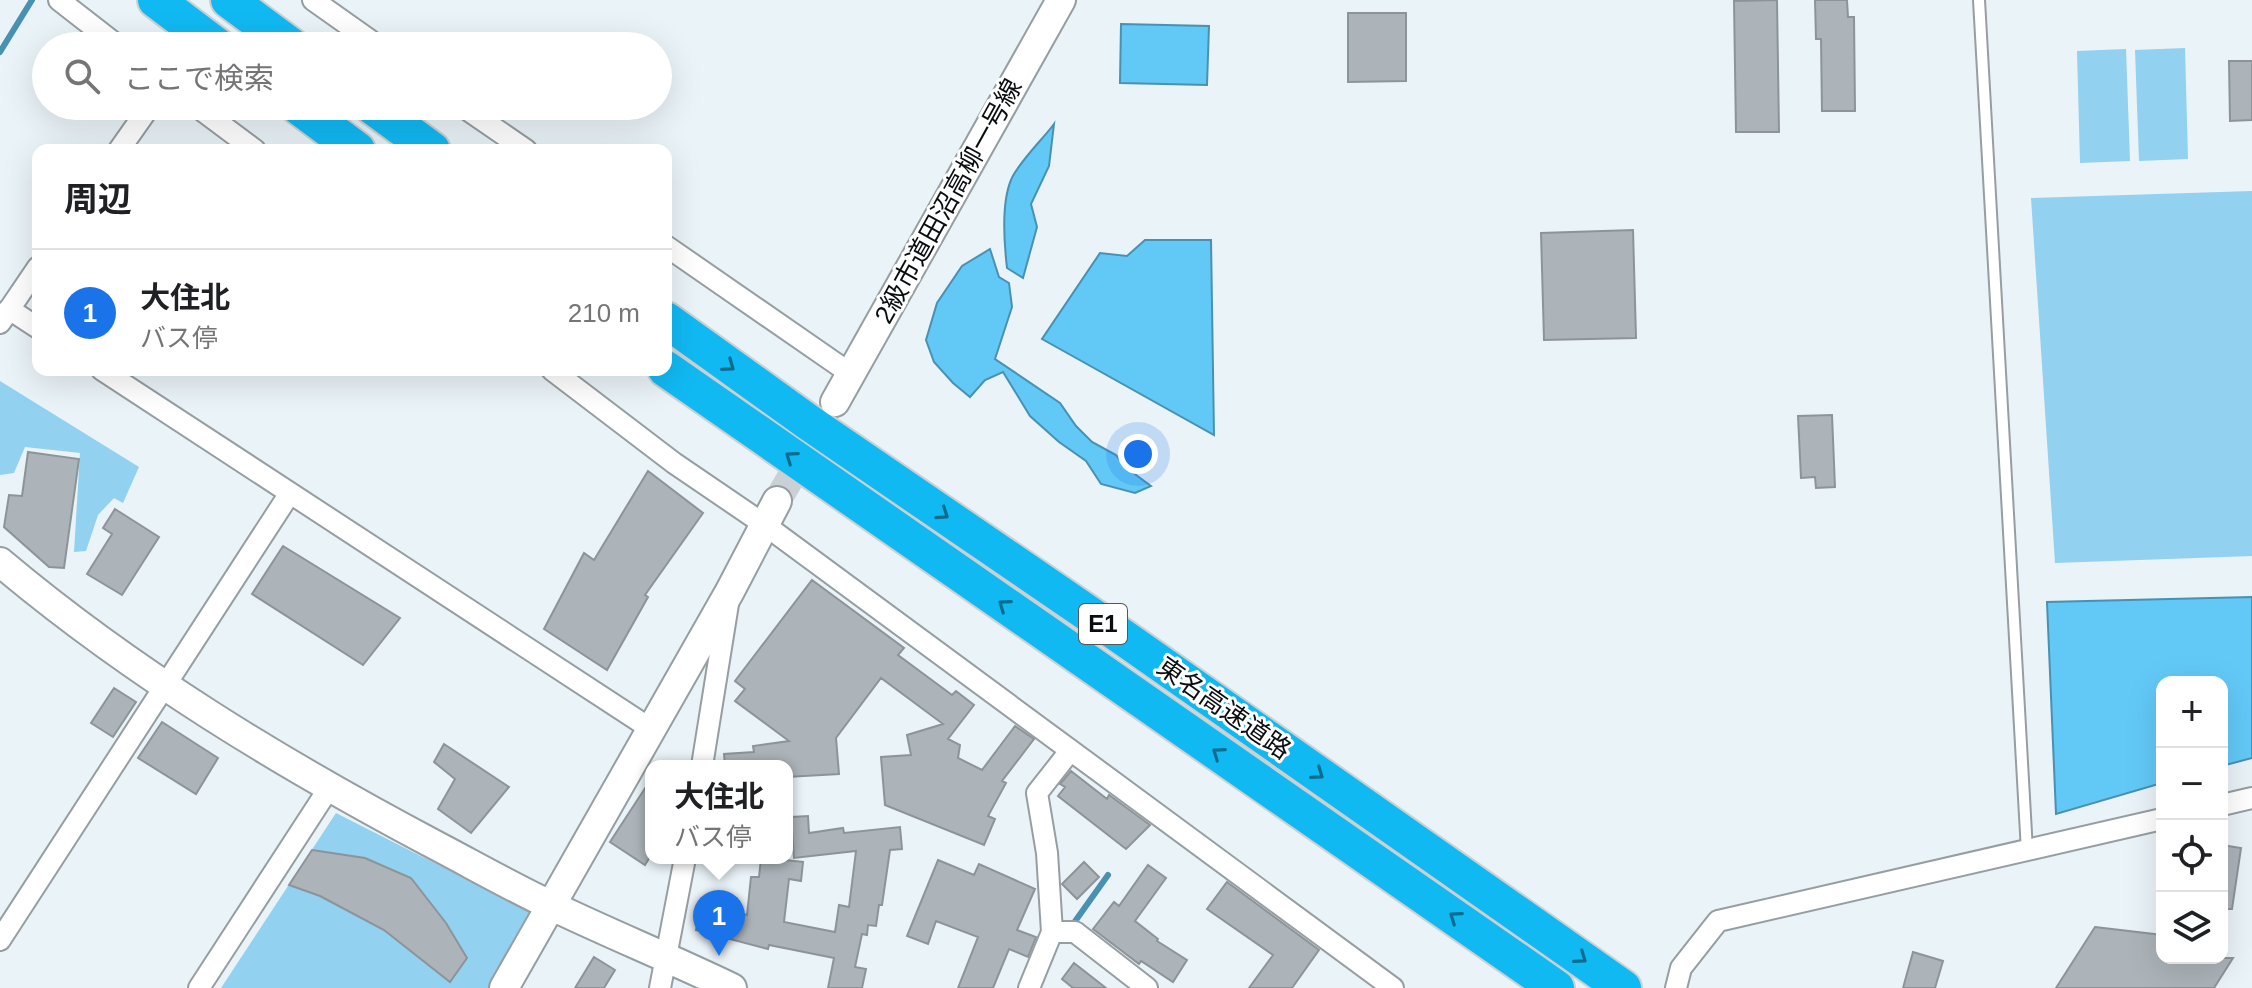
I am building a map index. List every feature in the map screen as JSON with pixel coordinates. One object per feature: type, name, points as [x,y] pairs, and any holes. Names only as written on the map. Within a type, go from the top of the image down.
[{"type":"highway","points":[[156,0],[198,32]]},
{"type":"highway","points":[[229,0],[272,32]]},
{"type":"highway","points":[[317,120],[349,144]]},
{"type":"highway","points":[[391,120],[424,144]]},
{"type":"highway","name":"東名高速道路","points":[[672,324],[1623,988]]},
{"type":"highway","name":"東名高速道路","points":[[672,373],[1556,988]]},
{"type":"street","points":[[59,0],[100,32]]},
{"type":"street","points":[[313,0],[358,32]]},
{"type":"street","name":"2級市道田沼高柳一号線","points":[[835,402],[1061,0]]},
{"type":"street","points":[[123,144],[140,120]]},
{"type":"street","points":[[215,120],[247,144]]},
{"type":"street","points":[[482,120],[517,144]]},
{"type":"street","points":[[672,250],[851,374]]},
{"type":"street","points":[[32,276],[4,316],[32,326]]},
{"type":"street","points":[[111,376],[651,729]]},
{"type":"street","points":[[560,376],[674,463],[771,513],[1070,751],[1393,988]]},
{"type":"street","points":[[0,940],[290,493]]},
{"type":"street","points":[[504,988],[771,513]]},
{"type":"street","points":[[0,562],[44,600],[166,687],[329,788],[550,906],[667,956],[732,988]]},
{"type":"street","points":[[703,760],[724,601]]},
{"type":"street","points":[[1029,988],[1052,932],[1047,853],[1037,793],[1070,751]]},
{"type":"street","points":[[199,988],[329,788]]},
{"type":"street","points":[[2228,804],[2252,798]]},
{"type":"street","points":[[1676,988],[1681,968],[1718,921],[2158,820]]},
{"type":"street","points":[[660,988],[684,864]]},
{"type":"street","points":[[1052,932],[1075,932],[1147,988]]},
{"type":"lane","points":[[1979,0],[2027,851]]},
{"type":"shaded area","points":[[1121,24],[1209,26],[1207,85],[1120,83]]},
{"type":"shaded area","points":[[2185,48],[2188,159],[2139,161],[2135,50]]},
{"type":"shaded area","points":[[2126,49],[2130,161],[2080,163],[2077,51]]},
{"type":"shaded area","points":[[1054,124],[1049,166],[1031,204],[1037,227],[1023,278],[1007,268],[1004,223],[1008,190],[1019,167]]},
{"type":"shaded area","points":[[2252,191],[2252,556],[2055,563],[2031,198]]},
{"type":"shaded area","points":[[1145,240],[1211,240],[1214,435],[1042,339],[1100,253],[1127,256]]},
{"type":"shaded area","points":[[990,249],[999,277],[1009,283],[1012,307],[995,359],[1060,403],[1092,442],[1116,455],[1124,466],[1151,486],[1135,493],[1101,484],[1086,461],[1030,416],[1003,372],[985,380],[970,397],[934,362],[926,340],[937,303],[962,266]]},
{"type":"shaded area","points":[[0,381],[139,467],[123,503],[114,498],[98,515],[86,551],[74,552],[80,453],[25,447],[14,473],[0,475]]},
{"type":"shaded area","points":[[2252,597],[2252,758],[2228,764],[2228,676],[2156,676],[2156,785],[2056,814],[2047,602]]},
{"type":"shaded area","points":[[336,813],[543,918],[502,988],[221,988]]},
{"type":"building","points":[[1777,0],[1779,132],[1736,132],[1734,1]]},
{"type":"building","points":[[1815,0],[1847,0],[1848,17],[1854,17],[1855,111],[1822,111],[1821,39],[1816,39]]},
{"type":"building","points":[[1348,13],[1406,13],[1406,81],[1348,82]]},
{"type":"building","points":[[2229,61],[2252,61],[2252,120],[2230,121]]},
{"type":"building","points":[[1633,230],[1636,338],[1544,340],[1541,233]]},
{"type":"building","points":[[1832,415],[1835,487],[1816,488],[1815,477],[1801,478],[1798,416]]},
{"type":"building","points":[[28,452],[79,459],[64,568],[49,567],[4,527],[9,495],[22,496]]},
{"type":"building","points":[[648,471],[703,513],[645,595],[648,597],[607,670],[544,629],[584,553],[594,560]]},
{"type":"building","points":[[115,509],[159,537],[122,595],[87,574],[112,534],[103,528]]},
{"type":"building","points":[[283,546],[400,618],[363,665],[252,594]]},
{"type":"building","points":[[812,580],[904,648],[898,655],[952,695],[956,691],[974,705],[948,739],[960,745],[958,758],[982,770],[1015,726],[1034,739],[1002,781],[1006,783],[988,816],[995,819],[984,845],[885,805],[881,757],[911,755],[907,735],[943,724],[881,678],[836,738],[839,774],[793,777],[793,760],[724,760],[724,754],[754,752],[753,746],[789,741],[735,701],[745,689],[735,681]]},
{"type":"building","points":[[114,688],[136,702],[113,737],[91,723]]},
{"type":"building","points":[[162,722],[218,758],[196,794],[138,758]]},
{"type":"building","points":[[444,744],[509,787],[471,833],[438,809],[455,779],[434,762]]},
{"type":"building","points":[[1071,771],[1107,799],[1109,795],[1150,825],[1126,849],[1058,796],[1065,787],[1060,784]]},
{"type":"building","points":[[645,788],[645,865],[610,842]]},
{"type":"building","points":[[808,816],[809,833],[843,828],[844,833],[900,827],[902,849],[890,850],[876,926],[868,925],[867,935],[862,934],[855,967],[866,969],[862,988],[828,988],[834,958],[769,945],[768,949],[696,930],[701,910],[727,917],[729,910],[747,915],[751,877],[759,877],[760,864],[793,864],[793,861],[803,862],[801,881],[789,879],[784,922],[835,932],[839,905],[849,907],[856,851],[794,858],[793,817]]},
{"type":"building","points":[[2228,846],[2241,848],[2232,909],[2228,909]]},
{"type":"building","points":[[312,850],[365,858],[411,878],[446,923],[467,958],[450,982],[384,930],[320,896],[289,885]]},
{"type":"building","points":[[938,860],[974,875],[979,864],[1035,889],[1017,930],[1036,937],[1028,957],[1009,949],[993,988],[958,988],[978,937],[936,921],[928,944],[907,936]]},
{"type":"building","points":[[1084,862],[1099,877],[1077,899],[1062,884]]},
{"type":"building","points":[[1148,865],[1166,878],[1135,921],[1157,941],[1187,960],[1173,982],[1141,961],[1139,964],[1093,929],[1114,902],[1119,906]]},
{"type":"building","points":[[1227,882],[1319,950],[1292,988],[1249,988],[1273,955],[1207,909]]},
{"type":"building","points":[[2095,927],[2156,934],[2156,964],[2228,964],[2228,958],[2233,958],[2214,988],[2056,988]]},
{"type":"building","points":[[1913,952],[1943,961],[1935,988],[1903,988]]},
{"type":"building","points":[[594,957],[615,970],[604,988],[575,988]]},
{"type":"building","points":[[1074,963],[1106,988],[1073,988],[1062,979]]},
{"type":"waterway","points":[[0,52],[32,0]]},
{"type":"waterway","points":[[1071,927],[1108,875]]},
{"type":"tunnel","points":[[777,501],[810,445]]},
{"type":"place","name":"大住北","points":[[719,956]]}]
